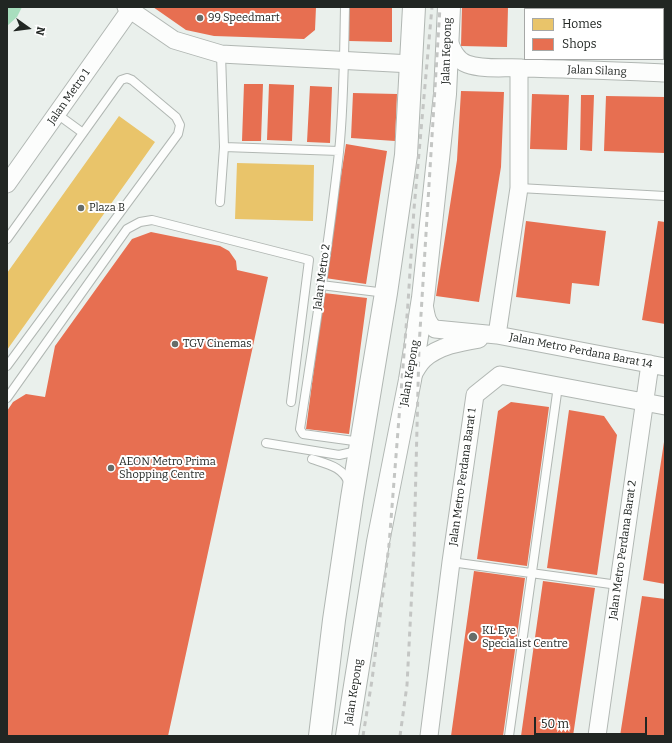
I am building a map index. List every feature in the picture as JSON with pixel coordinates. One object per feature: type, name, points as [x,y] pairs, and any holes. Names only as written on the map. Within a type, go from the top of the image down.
[{"type":"main road","points":[[320,736],[334,620],[352,498],[386,293],[406,155],[414,7]]},
{"type":"main road","name":"Jalan Kepong","points":[[347,736],[378,542],[410,380],[423,298],[445,94],[448,7]]},
{"type":"street","points":[[128,9],[174,40],[221,54],[412,64]]},
{"type":"street","name":"Jalan Metro 1","points":[[7,184],[57,114],[128,9]]},
{"type":"street","name":"Jalan Silang","points":[[447,37],[452,51],[459,60],[466,64],[481,67],[665,73]]},
{"type":"street","name":"Jalan Silang","points":[[445,94],[451,83],[459,75],[468,70],[481,67]]},
{"type":"street","points":[[497,335],[519,188],[519,68]]},
{"type":"street","name":"Jalan Metro Perdana Barat 14","points":[[423,298],[428,321],[430,326],[434,329],[497,335],[657,366]]},
{"type":"street","name":"Jalan Metro Perdana Barat 14","points":[[410,380],[423,360],[441,349],[452,344],[497,335]]},
{"type":"street","name":"Jalan Metro Perdana Barat 2","points":[[597,736],[644,402],[657,366]]},
{"type":"street","name":"Jalan Metro Perdana Barat 1","points":[[429,736],[451,562],[475,395],[500,375],[665,406]]},
{"type":"lane","name":"Jalan Metro 2","points":[[345,7],[344,60],[339,151],[300,429],[303,434],[361,446]]},
{"type":"lane","points":[[220,202],[224,147],[221,54]]},
{"type":"lane","points":[[7,239],[121,80],[126,78],[132,80],[176,117],[180,125],[178,134],[7,366]]},
{"type":"lane","points":[[57,114],[83,133]]},
{"type":"lane","points":[[224,147],[339,151]]},
{"type":"lane","points":[[519,188],[665,196]]},
{"type":"lane","points":[[7,398],[127,229],[140,222],[152,220],[309,260],[290,402]]},
{"type":"lane","points":[[321,285],[386,293]]},
{"type":"lane","points":[[509,736],[558,386]]},
{"type":"lane","points":[[266,443],[338,455],[354,453],[361,446]]},
{"type":"lane","points":[[312,459],[335,466],[347,477],[352,498]]},
{"type":"lane","points":[[451,562],[618,585]]},
{"type":"shaded area","points":[[7,7],[22,7],[17,17],[7,26]]},
{"type":"building: Homes","name":"Plaza B","points":[[119,116],[155,142],[7,350],[7,273]]},
{"type":"building: Homes","points":[[237,163],[314,165],[313,221],[235,219]]},
{"type":"building: Shops","points":[[153,7],[316,7],[315,30],[304,39],[214,36],[186,30]]},
{"type":"building: Shops","points":[[349,7],[392,7],[392,42],[349,41]]},
{"type":"building: Shops","points":[[462,7],[508,7],[507,47],[461,46]]},
{"type":"building: Shops","points":[[665,7],[665,53],[664,8],[548,8]]},
{"type":"building: Shops","points":[[244,84],[263,84],[261,141],[242,141]]},
{"type":"building: Shops","points":[[269,84],[294,85],[292,141],[267,140]]},
{"type":"building: Shops","points":[[310,86],[332,87],[330,143],[307,142]]},
{"type":"building: Shops","points":[[461,91],[504,92],[501,167],[479,302],[436,296],[457,160]]},
{"type":"building: Shops","points":[[353,93],[397,94],[395,141],[351,138]]},
{"type":"building: Shops","points":[[532,94],[569,95],[567,150],[530,149]]},
{"type":"building: Shops","points":[[581,95],[594,95],[592,151],[580,150]]},
{"type":"building: Shops","points":[[606,96],[665,97],[665,153],[604,151]]},
{"type":"building: Shops","points":[[346,144],[387,151],[366,284],[325,278]]},
{"type":"building: Shops","points":[[526,221],[606,231],[599,286],[572,283],[570,304],[516,297]]},
{"type":"building: Shops","points":[[658,221],[665,222],[665,324],[642,320]]},
{"type":"building: Shops","name":"AEON Metro Prima Shopping Centre","points":[[151,232],[220,246],[229,251],[236,261],[237,270],[268,277],[168,736],[7,736],[7,411],[13,402],[26,394],[45,397],[55,346],[132,239]]},
{"type":"building: Shops","points":[[324,293],[367,298],[349,434],[306,429]]},
{"type":"building: Shops","points":[[511,402],[549,407],[527,566],[477,559],[498,411]]},
{"type":"building: Shops","points":[[569,410],[604,416],[617,435],[597,575],[547,568]]},
{"type":"building: Shops","points":[[665,442],[665,584],[643,580]]},
{"type":"building: Shops","points":[[474,571],[525,578],[503,736],[451,736]]},
{"type":"building: Shops","points":[[543,581],[595,588],[573,736],[521,736]]},
{"type":"building: Shops","points":[[642,596],[665,599],[665,736],[620,736]]},
{"type":"railway","points":[[363,736],[372,680],[389,545],[414,209],[432,7]]},
{"type":"railway","points":[[400,736],[407,685],[414,549],[419,347],[440,7]]},
{"type":"place","name":"99 Speedmart","points":[[200,18]]},
{"type":"place","name":"Plaza B","points":[[81,208]]},
{"type":"place","name":"TGV Cinemas","points":[[175,344]]},
{"type":"place","name":"AEON Metro Prima Shopping Centre","points":[[111,468]]},
{"type":"place","name":"KL Eye Specialist Centre","points":[[473,637]]}]
